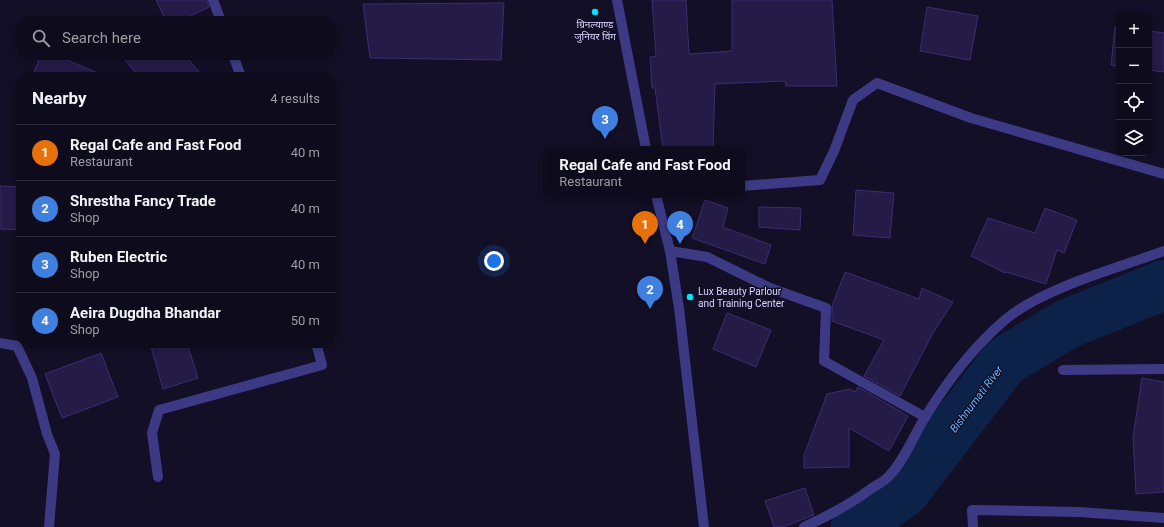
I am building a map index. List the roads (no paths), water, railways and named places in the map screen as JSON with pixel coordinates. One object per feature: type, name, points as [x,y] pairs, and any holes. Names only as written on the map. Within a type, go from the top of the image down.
[{"type":"street","points":[[213,0],[219,16]]},
{"type":"street","points":[[617,0],[645,146]]},
{"type":"street","points":[[235,60],[239,72]]},
{"type":"street","points":[[745,186],[820,180],[834,151],[853,100],[877,83],[971,118],[1164,174]]},
{"type":"street","points":[[657,198],[670,251],[679,308],[704,527]]},
{"type":"street","points":[[670,251],[707,257],[770,288],[826,308],[824,361],[925,417]]},
{"type":"street","points":[[804,527],[829,516],[889,476],[901,460],[925,417],[962,365],[989,334],[1008,318],[1030,303],[1064,287],[1164,252]]},
{"type":"street","points":[[0,343],[16,346]]},
{"type":"street","points":[[18,348],[32,378],[47,434],[55,454],[49,527]]},
{"type":"street","points":[[158,477],[152,433],[159,410],[322,365],[317,348]]},
{"type":"street","points":[[1063,370],[1164,369]]},
{"type":"street","points":[[973,527],[972,510],[1079,512],[1164,518]]},
{"type":"waterway","name":"Bishnumati River","points":[[856,527],[905,491],[1005,361],[1067,324],[1164,285]]},
{"type":"place","name":"ग्रिनल्याण्ड जुनियर विंग","points":[[595,12]]},
{"type":"place","name":"Ruben Electric","points":[[605,139]]},
{"type":"place","name":"Regal Cafe and Fast Food","points":[[645,244]]},
{"type":"place","name":"Aeira Dugdha Bhandar","points":[[680,244]]},
{"type":"place","name":"Lux Beauty Parlour and Training Center","points":[[690,297]]},
{"type":"place","name":"Shrestha Fancy Trade","points":[[650,309]]}]
